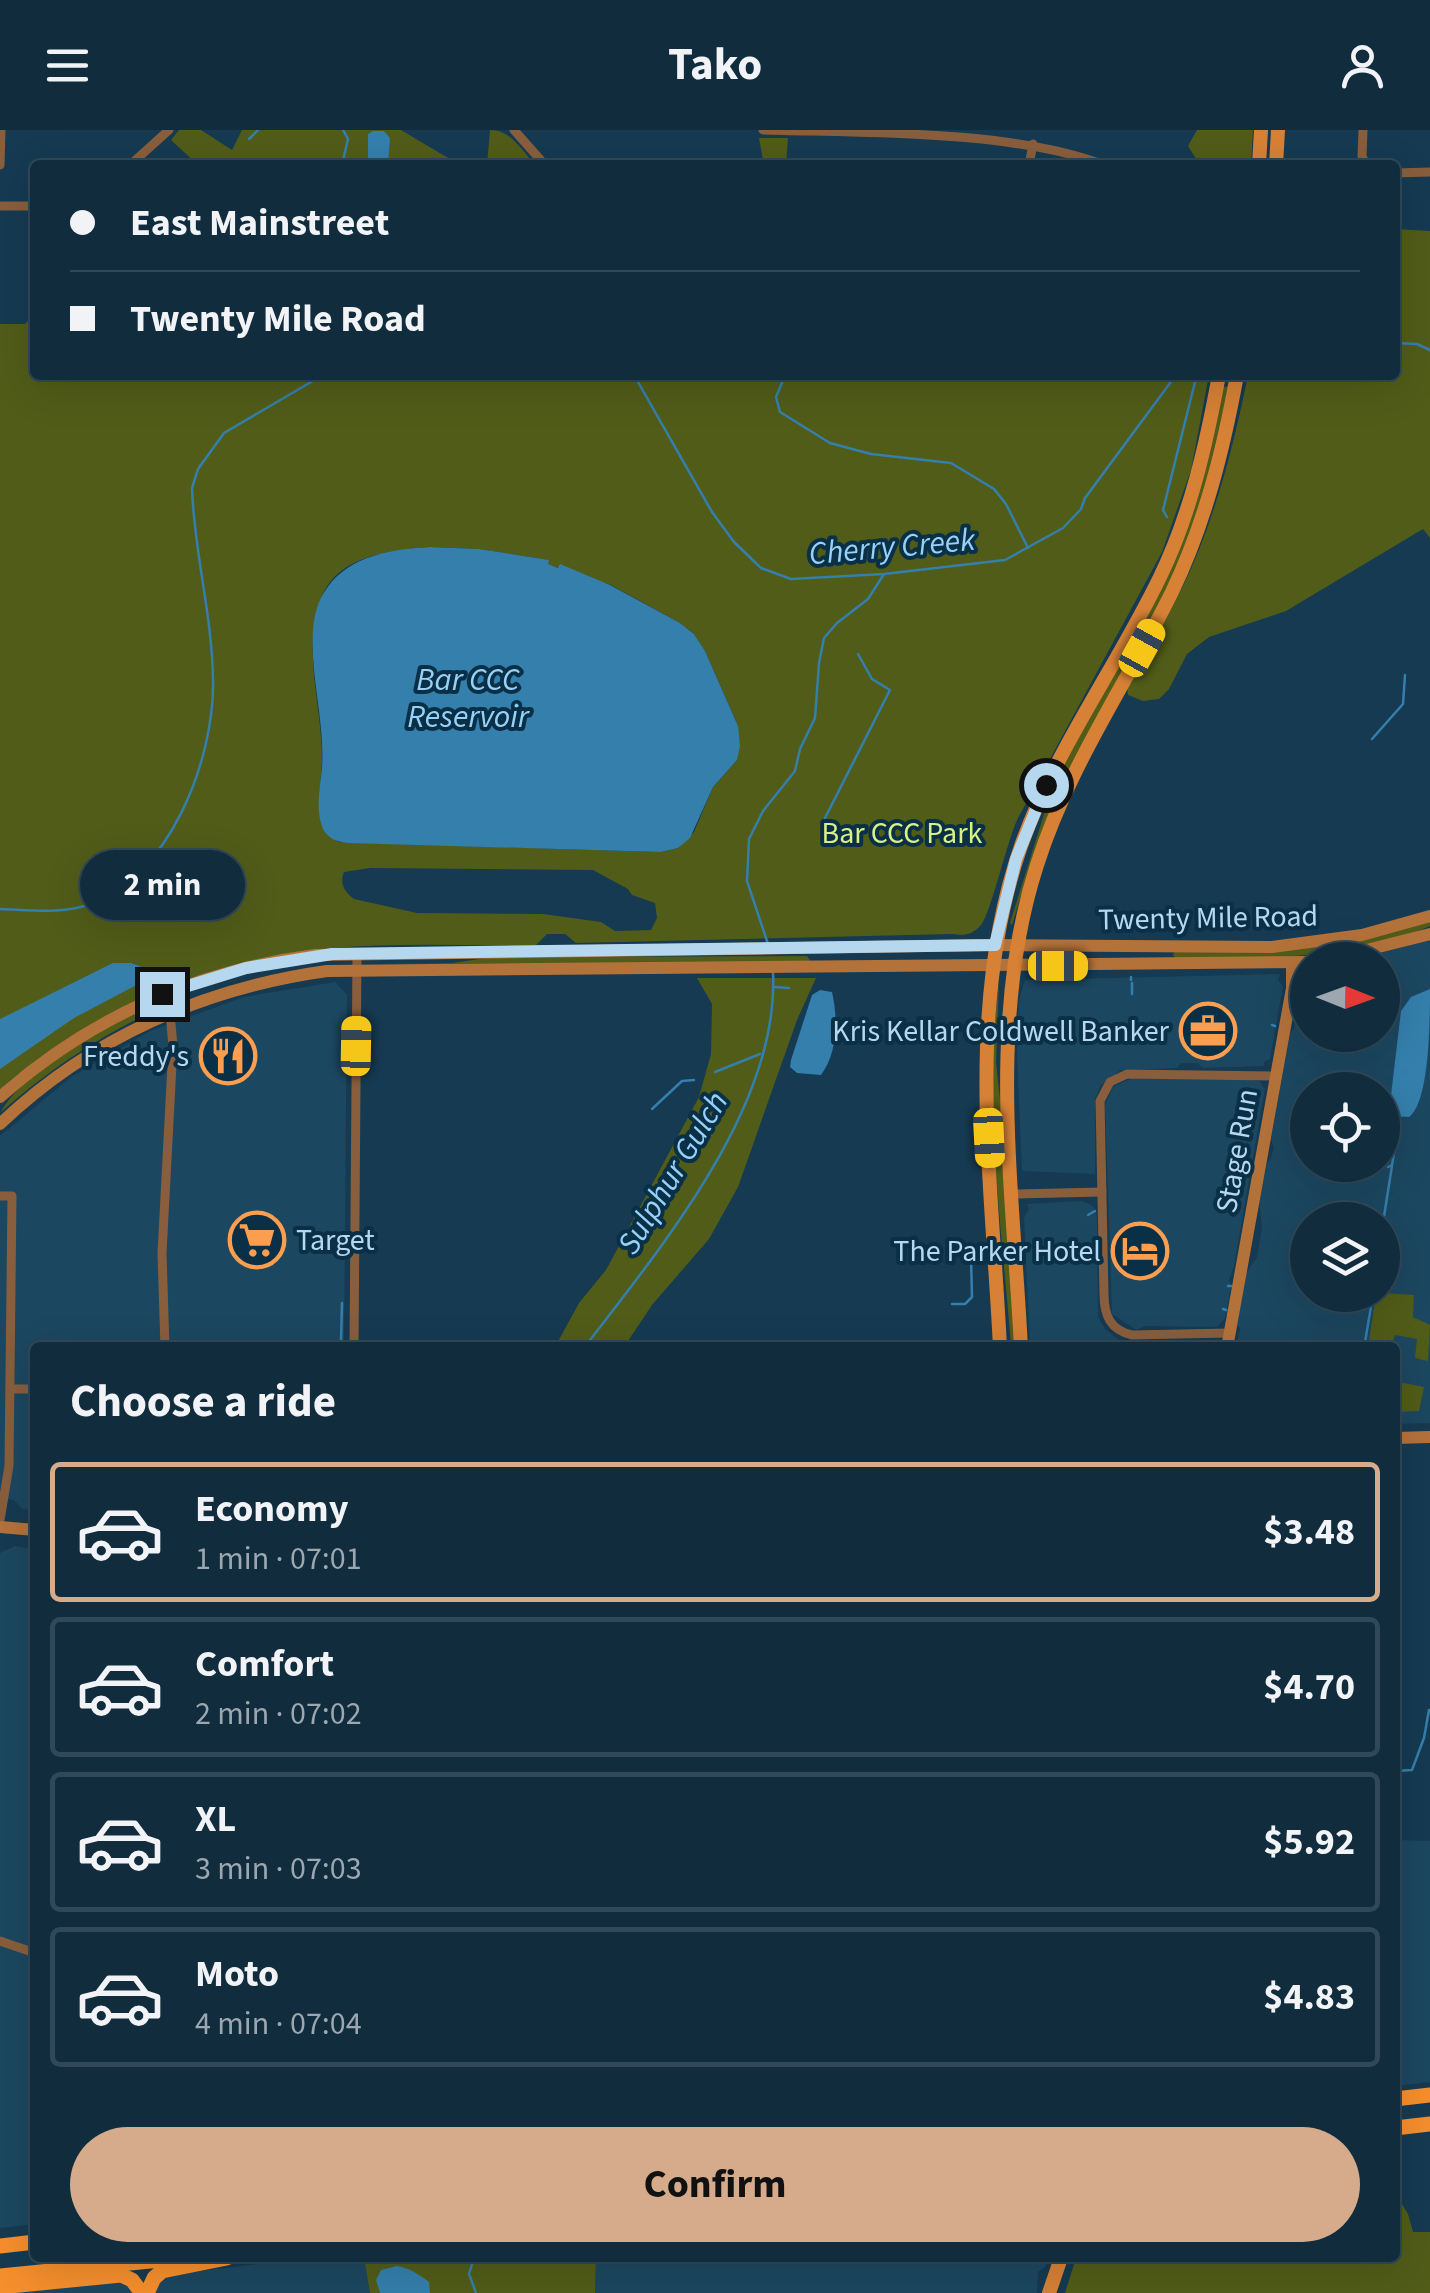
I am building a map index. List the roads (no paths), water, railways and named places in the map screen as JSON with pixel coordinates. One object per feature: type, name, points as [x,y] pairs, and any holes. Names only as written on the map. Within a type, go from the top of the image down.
[{"type":"highway","points":[[1400,2099],[1430,2096]]},
{"type":"highway","points":[[1400,2127],[1430,2124]]},
{"type":"highway","points":[[0,2246],[30,2243]]},
{"type":"highway","points":[[0,2276],[121,2262]]},
{"type":"highway","points":[[138,2262],[145,2292]]},
{"type":"highway","points":[[145,2292],[162,2271],[207,2262]]},
{"type":"highway","points":[[0,2287],[122,2275],[145,2292]]},
{"type":"main road","points":[[1260,160],[1261,130]]},
{"type":"main road","points":[[1276,160],[1278,130]]},
{"type":"main road","points":[[1021,1342],[1007,1061],[1016,945],[1036,867],[1058,809],[1192,547],[1220,463],[1236,380]]},
{"type":"main road","points":[[1000,1342],[985,1059],[995,945],[1016,859],[1046,785],[1172,550],[1201,467],[1218,381]]},
{"type":"main road","name":"Twenty Mile Road","points":[[0,1096],[70,1042],[130,1008],[195,982],[264,963],[357,952],[1296,946],[1362,935],[1430,916]]},
{"type":"main road","name":"Twenty Mile Road","points":[[1398,942],[1430,934]]},
{"type":"main road","points":[[170,1013],[177,997],[256,973],[264,963]]},
{"type":"main road","name":"Twenty Mile Road","points":[[0,1124],[74,1064],[125,1034],[170,1013],[259,984],[315,973],[1290,963]]},
{"type":"main road","name":"Stage Run","points":[[1228,1340],[1290,999]]},
{"type":"main road","points":[[0,1107],[12,1086]]},
{"type":"main road","points":[[1400,1438],[1430,1438]]},
{"type":"main road","points":[[0,1524],[30,1529]]},
{"type":"main road","points":[[1054,2290],[1060,2262]]},
{"type":"street","points":[[0,164],[1,130]]},
{"type":"street","points":[[136,160],[169,130]]},
{"type":"street","points":[[514,130],[541,160]]},
{"type":"street","points":[[763,130],[988,136],[1093,160]]},
{"type":"street","points":[[1363,130],[1364,160]]},
{"type":"street","points":[[1030,160],[1033,144]]},
{"type":"street","points":[[1400,173],[1430,172]]},
{"type":"street","points":[[0,206],[30,206]]},
{"type":"street","points":[[354,1342],[357,952]]},
{"type":"street","points":[[165,1342],[162,1280],[173,1062],[170,1013]]},
{"type":"street","points":[[1228,1340],[1132,1336],[1113,1326],[1104,1307],[1100,1102],[1105,1088],[1114,1079],[1130,1074],[1276,1076]]},
{"type":"street","points":[[1014,1194],[1102,1192]]},
{"type":"street","points":[[0,1196],[12,1196],[9,1466],[0,1524]]},
{"type":"street","points":[[10,1389],[30,1389]]},
{"type":"street","points":[[0,1942],[30,1951]]},
{"type":"water","points":[[384,131],[390,138],[388,160],[368,160],[368,134]]},
{"type":"water","name":"Bar CCC Reservoir","points":[[430,547],[479,549],[549,560],[548,564],[558,568],[560,564],[610,585],[694,634],[738,726],[740,746],[737,760],[713,787],[690,838],[678,848],[661,852],[348,843],[328,835],[319,806],[322,751],[313,647],[317,608],[337,577],[360,561],[387,552]]},
{"type":"water","points":[[113,963],[142,967],[148,979],[74,1018],[0,1069],[0,1019]]},
{"type":"water","points":[[1430,989],[1425,1077],[1416,1108],[1409,1117],[1400,1116],[1400,1072],[1394,1072],[1396,1052],[1400,1052],[1401,1011],[1411,997]]},
{"type":"water","points":[[820,990],[832,992],[834,1002],[836,1024],[831,1056],[821,1075],[797,1073],[790,1067],[791,1060],[812,995]]},
{"type":"water","points":[[397,2266],[429,2282],[430,2293],[380,2293],[376,2280],[381,2270]]},
{"type":"waterway","points":[[249,139],[258,130]]},
{"type":"waterway","points":[[343,130],[348,139],[343,160]]},
{"type":"waterway","name":"Cherry Creek","points":[[1400,343],[1430,350]]},
{"type":"waterway","name":"Cherry Creek","points":[[0,909],[53,911],[84,906],[114,892],[140,871],[163,844],[195,779],[212,711],[212,655],[192,488],[198,469],[224,433],[314,380]]},
{"type":"waterway","name":"Cherry Creek","points":[[637,380],[712,512],[734,542],[761,568],[791,579],[884,574],[1005,560],[1063,528],[1081,509],[1085,498],[1172,380]]},
{"type":"waterway","points":[[783,380],[776,397],[780,412],[830,443],[871,454],[951,463],[994,489],[1028,548]]},
{"type":"waterway","points":[[1167,517],[1163,510],[1196,380]]},
{"type":"waterway","name":"Sulphur Gulch","points":[[768,944],[747,881],[749,839],[763,811],[795,771],[800,749],[815,718],[824,638],[868,599],[884,574]]},
{"type":"waterway","points":[[825,818],[890,690],[872,679],[858,654]]},
{"type":"waterway","points":[[1372,739],[1403,704],[1405,675]]},
{"type":"waterway","name":"Sulphur Gulch","points":[[589,1342],[679,1220],[737,1123],[757,1073],[770,1022],[773,972]]},
{"type":"waterway","points":[[1132,983],[1132,994]]},
{"type":"waterway","points":[[775,987],[789,988]]},
{"type":"waterway","points":[[715,1072],[760,1054]]},
{"type":"waterway","points":[[652,1109],[682,1081],[694,1080]]},
{"type":"waterway","points":[[1386,1202],[1389,1182]]},
{"type":"waterway","points":[[1088,1215],[1095,1211]]},
{"type":"waterway","points":[[952,1304],[965,1304],[972,1297],[971,1257]]},
{"type":"waterway","points":[[341,1342],[342,1303]]},
{"type":"waterway","points":[[1365,1342],[1370,1312]]},
{"type":"waterway","points":[[1400,1771],[1412,1770],[1429,1710]]},
{"type":"waterway","name":"Sulphur Gulch","points":[[473,2262],[469,2274],[476,2293]]},
{"type":"place","name":"Kris Kellar Coldwell Banker","points":[[1208,1031]]},
{"type":"place","name":"Freddy's","points":[[228,1056]]},
{"type":"place","name":"Target","points":[[257,1240]]},
{"type":"place","name":"The Parker Hotel","points":[[1140,1251]]},
{"type":"park label","name":"Bar CCC Park","points":[[902,833]]}]
